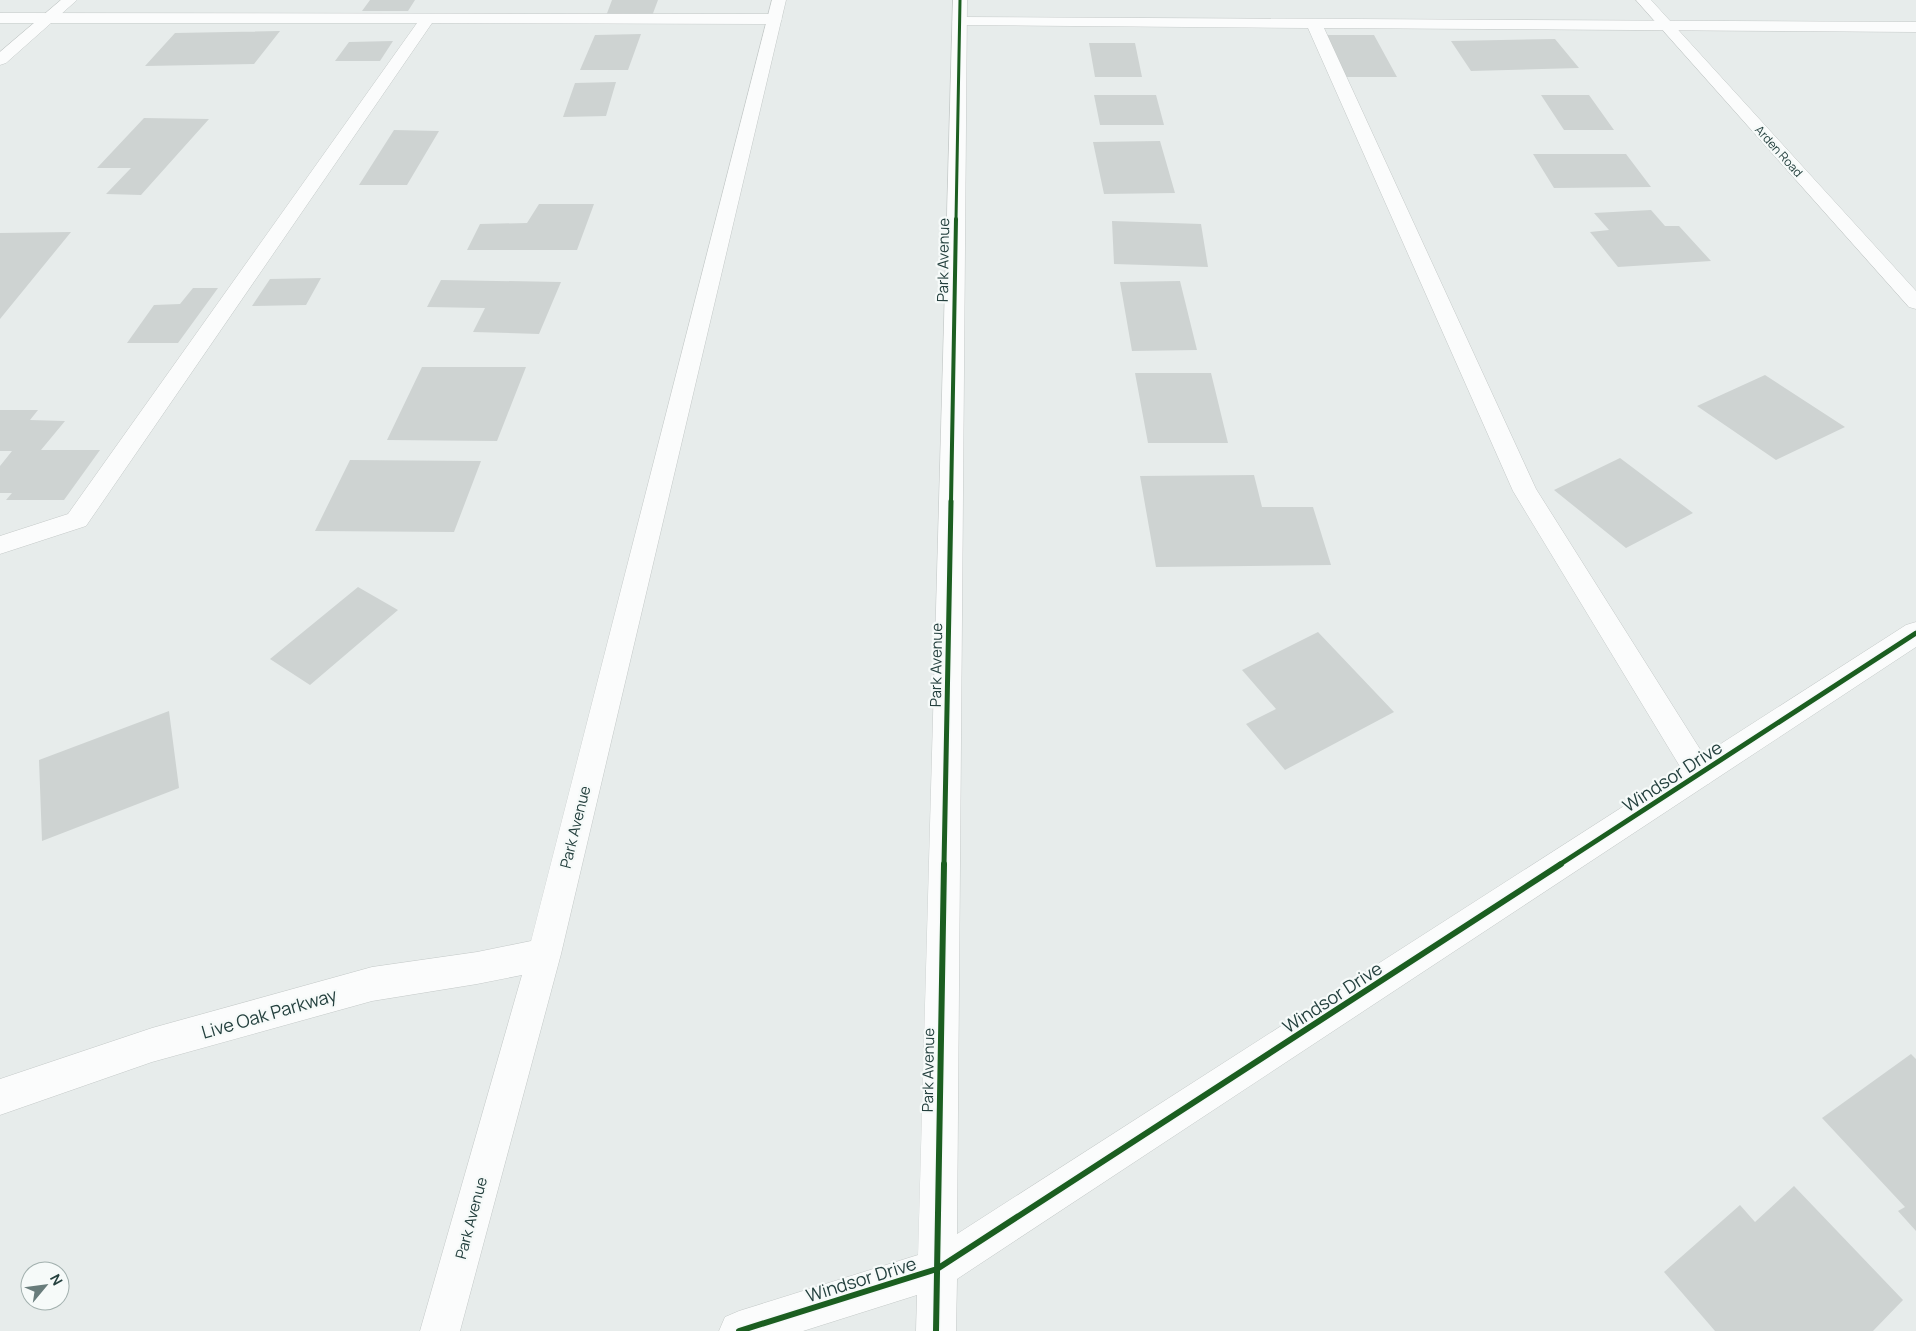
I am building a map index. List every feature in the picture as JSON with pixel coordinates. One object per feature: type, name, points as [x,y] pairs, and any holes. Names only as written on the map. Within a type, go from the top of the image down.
[{"type":"street","points":[[0,60],[70,0]]},
{"type":"street","name":"Arden Road","points":[[1643,0],[1916,303]]},
{"type":"street","points":[[0,18],[428,18],[777,9]]},
{"type":"street","name":"Park Avenue","points":[[440,1331],[544,954],[777,9]]},
{"type":"street","points":[[960,11],[1314,24],[1916,27]]},
{"type":"street","name":"Park Avenue","points":[[936,1331],[960,11]]},
{"type":"street","points":[[0,545],[77,520],[428,18]]},
{"type":"street","points":[[1314,24],[1525,491],[1700,774]]},
{"type":"street","name":"Windsor Drive","points":[[739,1331],[937,1270],[1916,633]]},
{"type":"street","name":"Live Oak Parkway","points":[[0,1097],[152,1045],[372,984],[477,968],[544,954]]},
{"type":"building","points":[[370,0],[415,0],[408,11],[362,11]]},
{"type":"building","points":[[612,0],[658,0],[652,16],[606,16]]},
{"type":"building","points":[[280,31],[254,64],[145,66],[175,33]]},
{"type":"building","points":[[641,34],[628,70],[580,70],[595,35]]},
{"type":"building","points":[[1326,35],[1374,35],[1397,77],[1346,77]]},
{"type":"building","points":[[1555,39],[1579,68],[1471,71],[1451,41]]},
{"type":"building","points":[[393,41],[380,61],[335,61],[349,42]]},
{"type":"building","points":[[1089,43],[1135,43],[1142,77],[1095,77]]},
{"type":"building","points":[[616,82],[606,116],[563,117],[575,83]]},
{"type":"building","points":[[1094,95],[1156,95],[1164,125],[1100,125]]},
{"type":"building","points":[[1541,95],[1589,95],[1614,130],[1564,130]]},
{"type":"building","points":[[144,118],[209,119],[141,195],[106,194],[131,168],[97,168]]},
{"type":"building","points":[[394,130],[439,131],[407,185],[359,185]]},
{"type":"building","points":[[1160,141],[1175,193],[1104,194],[1093,142]]},
{"type":"building","points":[[1533,154],[1626,154],[1651,187],[1554,188]]},
{"type":"building","points":[[539,204],[594,204],[577,250],[467,250],[480,224],[527,223]]},
{"type":"building","points":[[1651,210],[1665,226],[1679,226],[1711,261],[1618,267],[1590,232],[1609,230],[1594,213]]},
{"type":"building","points":[[1112,221],[1201,224],[1208,267],[1114,264]]},
{"type":"building","points":[[71,232],[0,319],[0,233]]},
{"type":"building","points":[[321,278],[306,305],[252,306],[270,279]]},
{"type":"building","points":[[441,280],[561,282],[539,334],[473,332],[485,308],[427,307]]},
{"type":"building","points":[[1180,281],[1197,350],[1132,351],[1120,282]]},
{"type":"building","points":[[193,288],[218,288],[178,343],[127,343],[154,305],[180,304]]},
{"type":"building","points":[[422,367],[526,367],[497,441],[387,440]]},
{"type":"building","points":[[1135,373],[1211,373],[1228,443],[1148,443]]},
{"type":"building","points":[[1765,375],[1845,427],[1776,460],[1697,406]]},
{"type":"building","points":[[0,410],[38,410],[30,420],[65,421],[41,450],[100,450],[64,500],[6,500],[12,493],[0,493],[0,466],[12,451],[0,451]]},
{"type":"building","points":[[1620,458],[1693,513],[1626,548],[1554,490]]},
{"type":"building","points":[[350,460],[481,461],[454,532],[315,531]]},
{"type":"building","points":[[1254,475],[1262,507],[1313,507],[1331,565],[1156,567],[1140,476]]},
{"type":"building","points":[[358,587],[398,610],[310,685],[270,659]]},
{"type":"building","points":[[1318,632],[1394,712],[1285,770],[1246,724],[1276,709],[1242,670]]},
{"type":"building","points":[[169,711],[179,788],[42,841],[39,760]]},
{"type":"building","points":[[1911,1054],[1916,1059],[1916,1231],[1898,1211],[1905,1207],[1822,1118]]},
{"type":"building","points":[[1794,1186],[1903,1300],[1873,1331],[1715,1331],[1664,1272],[1740,1205],[1755,1222]]},
{"type":"cycle path","points":[[936,1331],[960,0]]},
{"type":"cycle path","points":[[739,1331],[937,1269],[1916,633]]}]
